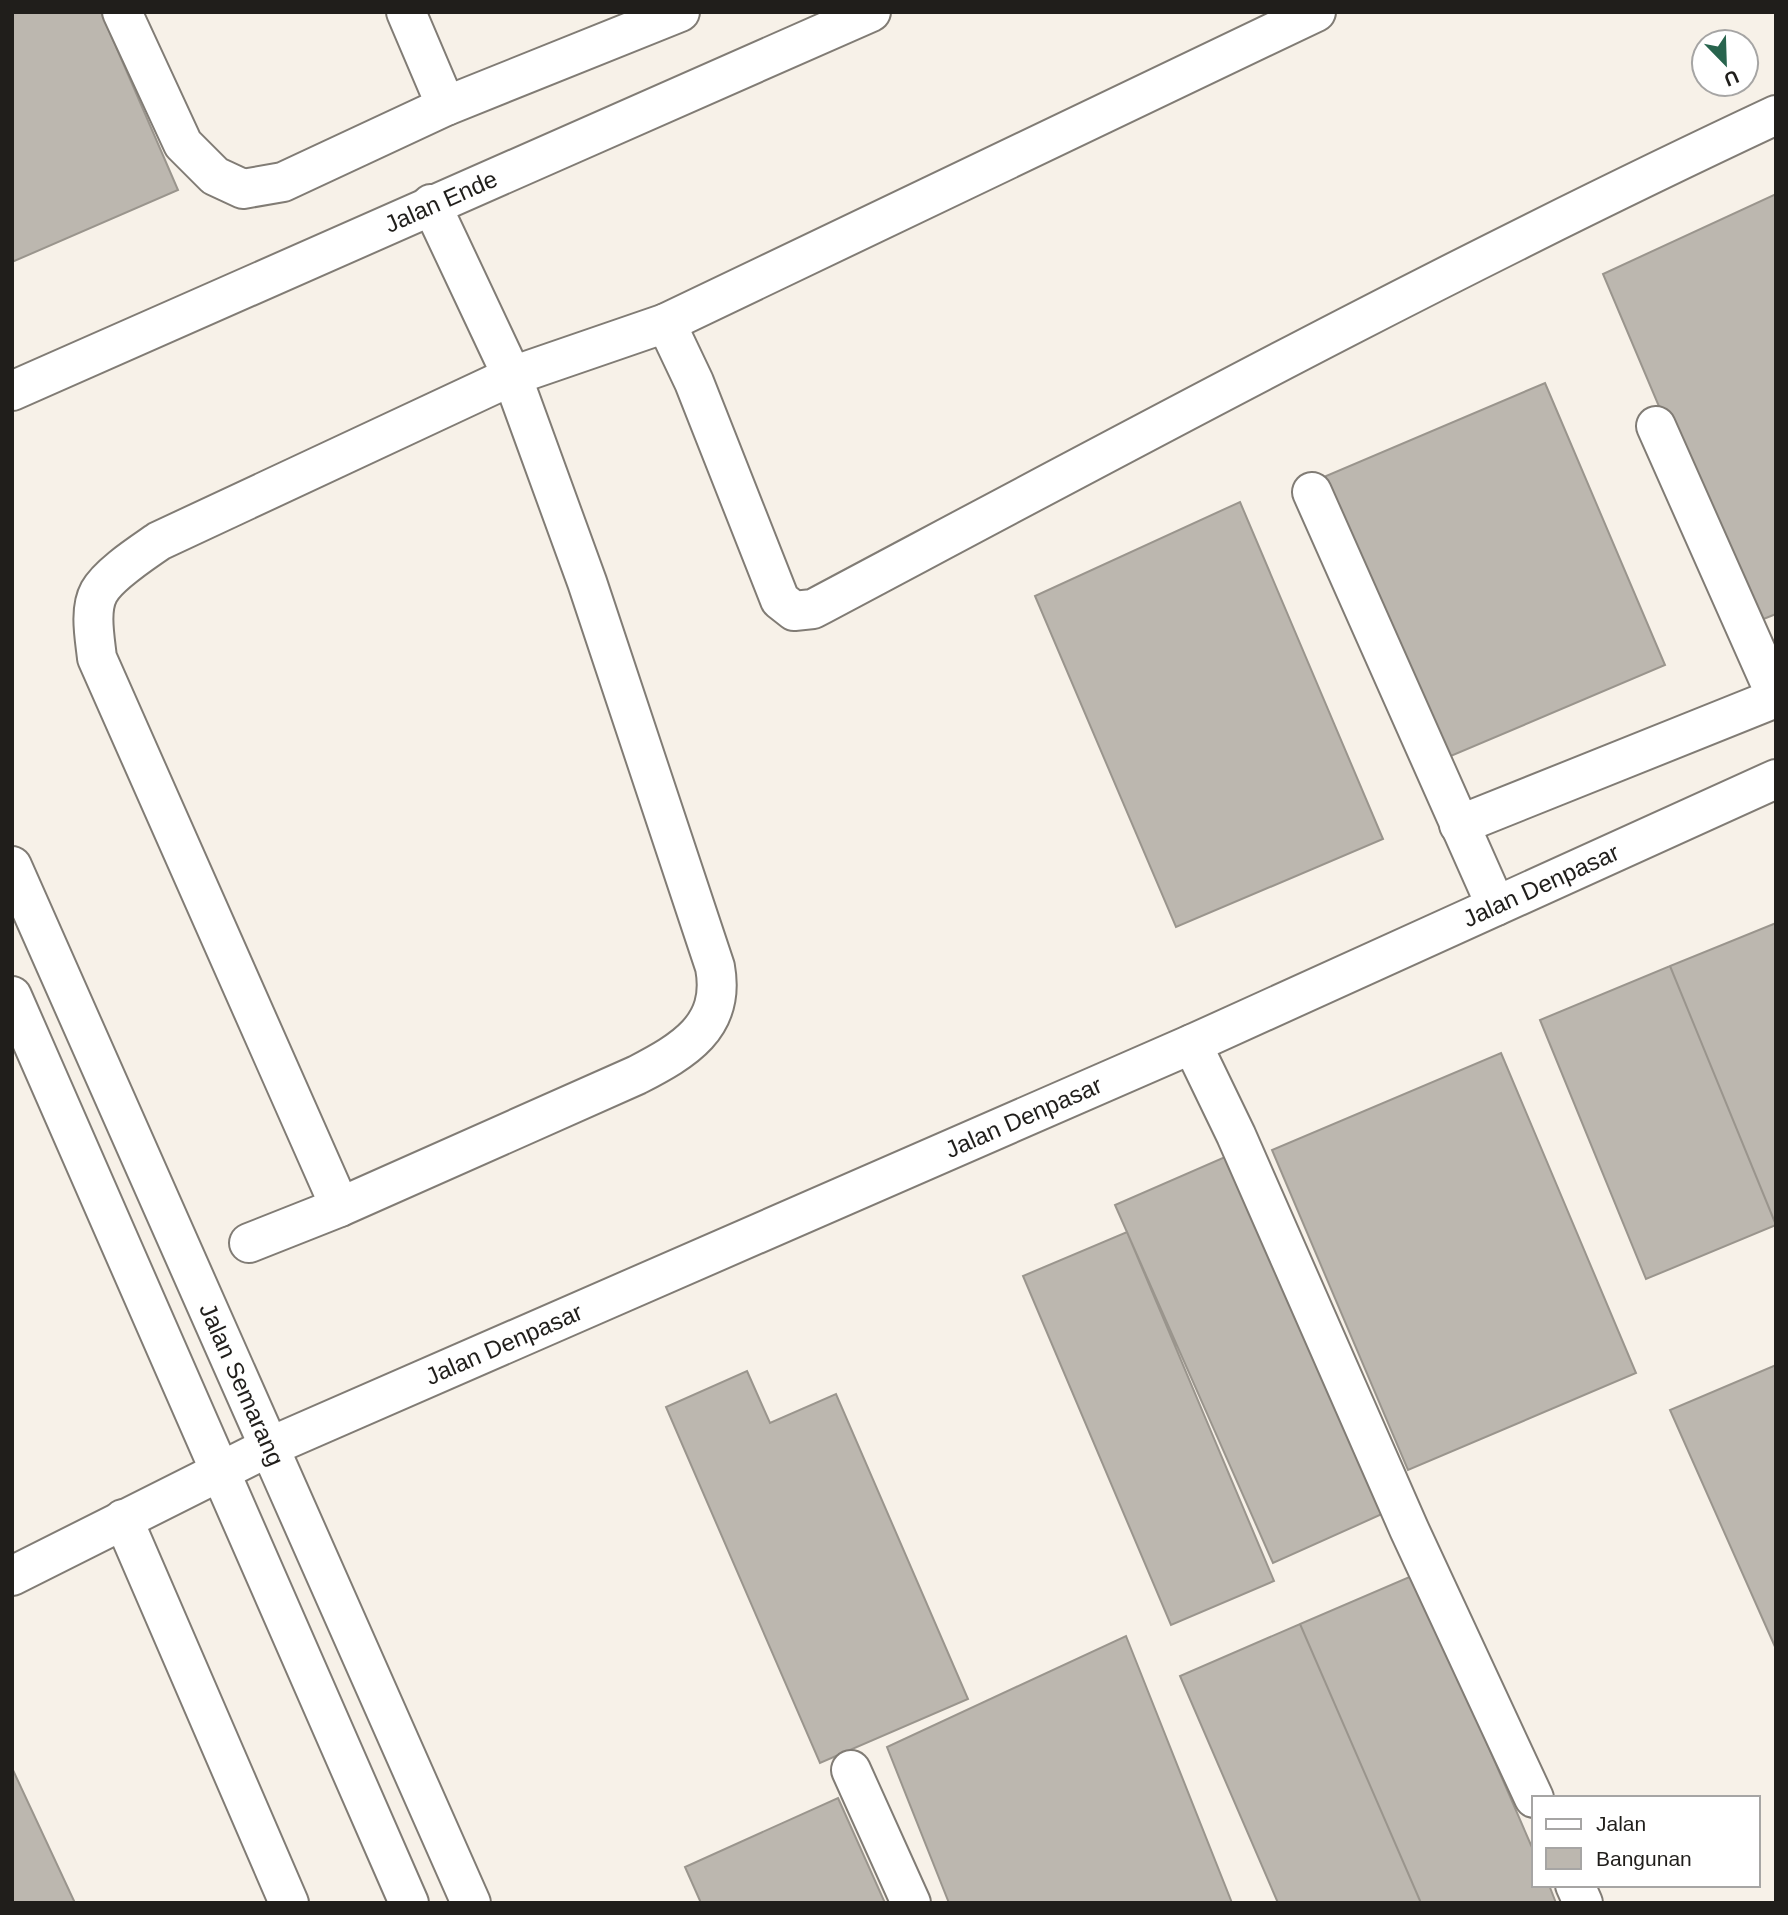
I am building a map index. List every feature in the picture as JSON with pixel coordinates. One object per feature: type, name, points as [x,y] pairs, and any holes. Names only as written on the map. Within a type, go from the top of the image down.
[{"type":"lane","points":[[122,12],[183,144],[215,176],[243,189],[282,182],[446,106],[667,15]]},
{"type":"lane","points":[[406,12],[446,106]]},
{"type":"lane","name":"Jalan Ende","points":[[12,391],[871,12]]},
{"type":"lane","points":[[340,1207],[97,659],[93,620],[99,592],[125,566],[159,541],[512,376],[666,323],[1316,12]]},
{"type":"lane","points":[[666,323],[694,382],[780,600],[794,611],[813,609],[1350,327],[1654,172],[1776,115]]},
{"type":"lane","points":[[249,1243],[340,1207],[637,1075],[675,1055],[695,1039],[719,989],[715,967],[587,582],[512,376],[431,204]]},
{"type":"lane","points":[[1459,825],[1776,697],[1656,426]]},
{"type":"lane","points":[[1312,492],[1496,906]]},
{"type":"lane","name":"Jalan Denpasar","points":[[12,1576],[269,1447],[1192,1044],[1776,779]]},
{"type":"lane","name":"Jalan Semarang","points":[[12,866],[471,1903]]},
{"type":"lane","points":[[12,974],[52,957]]},
{"type":"lane","points":[[12,996],[409,1903]]},
{"type":"lane","points":[[1192,1044],[1236,1135],[1409,1529],[1533,1796]]},
{"type":"lane","points":[[123,1519],[289,1903]]},
{"type":"lane","points":[[851,1770],[911,1903]]},
{"type":"lane","points":[[1576,1887],[1583,1903]]},
{"type":"building","points":[[12,12],[101,12],[178,190],[12,262]]},
{"type":"building","points":[[1776,194],[1776,614],[1751,624],[1603,274]]},
{"type":"building","points":[[1545,383],[1665,665],[1439,761],[1319,479]]},
{"type":"building","points":[[1240,502],[1383,839],[1176,927],[1035,596]]},
{"type":"building","points":[[1776,923],[1776,1225],[1670,966]]},
{"type":"building","points":[[1670,966],[1776,1225],[1646,1279],[1540,1020]]},
{"type":"building","points":[[1501,1053],[1636,1373],[1408,1470],[1272,1150]]},
{"type":"building","points":[[1225,1157],[1382,1514],[1273,1563],[1115,1205]]},
{"type":"building","points":[[1127,1232],[1274,1581],[1171,1625],[1023,1276]]},
{"type":"building","points":[[1776,1365],[1776,1649],[1670,1410]]},
{"type":"building","points":[[747,1371],[770,1423],[836,1394],[968,1699],[820,1763],[666,1407]]},
{"type":"building","points":[[1414,1575],[1532,1847],[1532,1887],[1550,1887],[1556,1903],[1421,1903],[1300,1624]]},
{"type":"building","points":[[1300,1624],[1421,1903],[1278,1903],[1180,1676]]},
{"type":"building","points":[[1126,1636],[1232,1903],[949,1903],[887,1747]]},
{"type":"building","points":[[12,1768],[75,1903],[12,1903]]},
{"type":"building","points":[[838,1798],[885,1903],[701,1903],[685,1867]]}]
